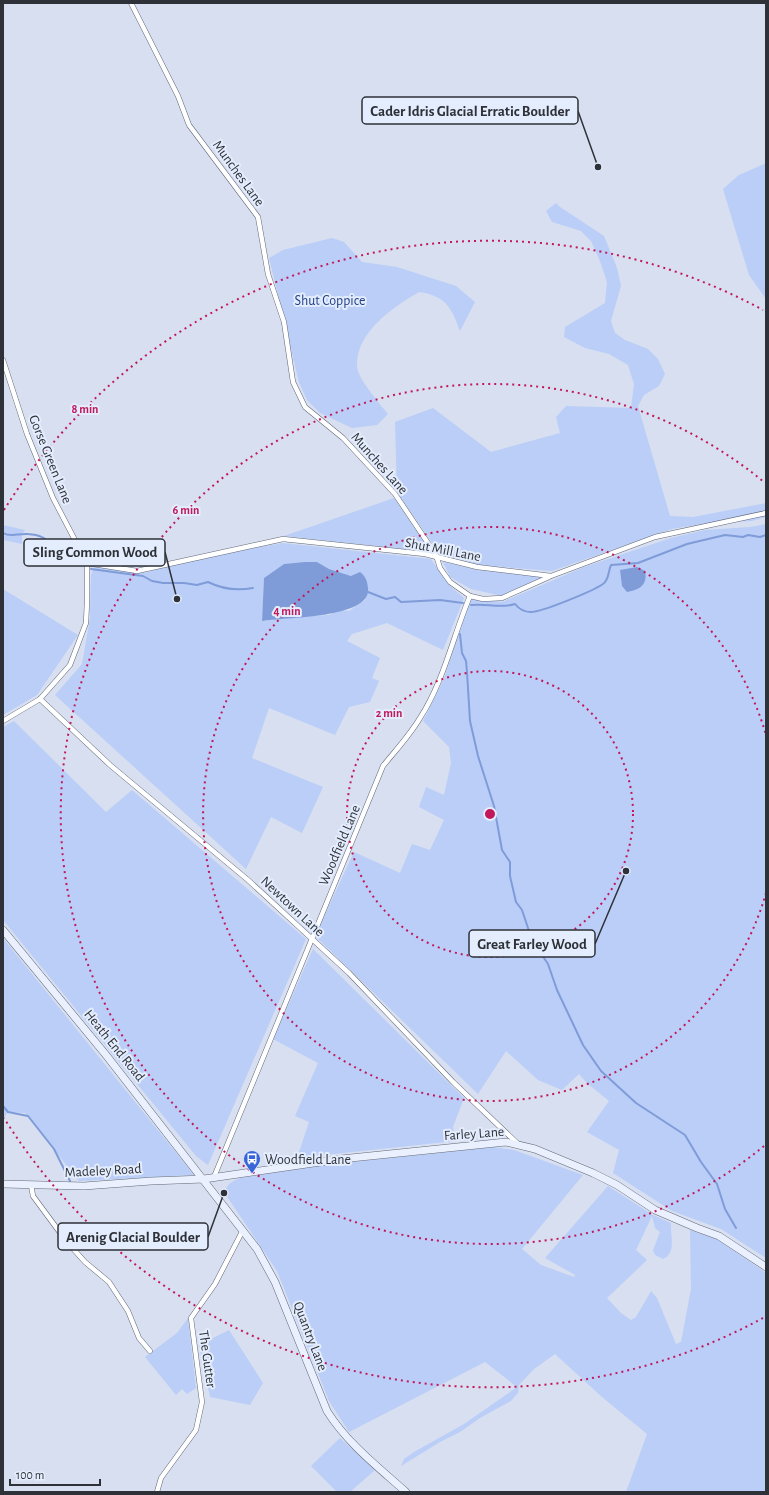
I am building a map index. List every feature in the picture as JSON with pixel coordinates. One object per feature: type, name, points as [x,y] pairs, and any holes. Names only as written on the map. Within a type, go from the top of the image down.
[{"type":"street","name":"Munches Lane","points":[[131,3],[178,96],[189,125],[258,217],[268,274],[284,322],[293,382],[305,407],[343,438],[395,494],[436,555]]},
{"type":"street","name":"Gorse Green Lane","points":[[3,360],[27,434],[53,498],[87,563]]},
{"type":"street","name":"Shut Mill Lane","points":[[87,563],[137,571],[283,539],[436,555],[477,567],[551,576],[655,537],[766,513]]},
{"type":"street","points":[[436,555],[440,568],[450,582],[470,596],[483,599],[502,598],[551,576]]},
{"type":"street","points":[[3,721],[40,699],[70,665],[86,623],[87,563]]},
{"type":"street","name":"Woodfield Lane","points":[[214,1176],[311,938],[353,844],[384,766],[421,717],[445,666],[458,623],[470,596]]},
{"type":"street","name":"Newtown Lane","points":[[40,699],[110,765],[248,880],[349,973],[453,1082],[518,1144]]},
{"type":"street","name":"Heath End Road","points":[[3,930],[106,1055],[204,1179]]},
{"type":"street","name":"Farley Lane","points":[[204,1179],[214,1176],[472,1144],[506,1142],[518,1144],[593,1173],[617,1185],[655,1210],[719,1236],[766,1267]]},
{"type":"street","name":"Madeley Road","points":[[3,1184],[84,1186],[204,1179]]},
{"type":"street","name":"Quantry Lane","points":[[204,1179],[269,1267],[327,1411],[348,1438],[406,1492]]},
{"type":"street","points":[[31,1185],[33,1196],[67,1242],[85,1262],[109,1282],[128,1311],[139,1338],[150,1351]]},
{"type":"street","name":"The Gutter","points":[[157,1492],[161,1478],[196,1430],[202,1402],[191,1318],[215,1284],[242,1230]]},
{"type":"green space","points":[[766,163],[766,299],[749,275],[723,189],[739,175]]},
{"type":"green space","points":[[556,203],[604,236],[617,268],[621,286],[611,321],[615,333],[625,340],[648,349],[658,359],[665,374],[659,386],[644,395],[638,406],[670,516],[693,517],[766,503],[766,517],[752,521],[707,523],[672,529],[552,571],[479,565],[440,554],[397,492],[395,422],[433,408],[491,452],[560,433],[556,417],[566,406],[631,408],[634,384],[628,365],[609,354],[585,348],[564,337],[565,327],[605,303],[607,282],[591,241],[581,231],[552,222],[546,211]]},
{"type":"green space","name":"Shut Coppice","points":[[332,238],[344,242],[362,262],[397,267],[456,286],[475,302],[460,331],[454,315],[446,304],[436,296],[419,292],[388,313],[369,332],[358,354],[357,366],[365,384],[388,414],[377,425],[352,428],[320,413],[307,400],[299,382],[269,258],[283,250]]},
{"type":"green space","points":[[394,498],[431,552],[284,536]]},
{"type":"green space","points":[[766,524],[766,1258],[721,1229],[672,1211],[613,1173],[619,1150],[587,1132],[609,1101],[587,1083],[579,1074],[562,1090],[538,1080],[506,1051],[478,1094],[315,936],[354,852],[400,873],[412,844],[430,850],[444,820],[419,807],[426,787],[444,795],[451,763],[449,747],[423,721],[445,676],[471,595],[502,602],[584,567],[671,538],[705,530],[750,527]]},
{"type":"green space","points":[[3,525],[25,530],[22,534],[22,544],[3,540]]},
{"type":"green space","points":[[283,543],[431,559],[449,585],[464,598],[443,650],[387,623],[352,634],[347,641],[380,658],[372,678],[379,681],[370,702],[349,707],[335,735],[269,708],[252,758],[323,787],[302,833],[271,817],[246,869],[55,695],[82,664],[90,618],[91,575],[94,567],[139,573],[148,572],[200,557]],"holes":[[[317,562],[329,569],[351,576],[368,591],[365,600],[349,611],[339,610],[329,615],[281,618],[262,621],[264,578],[284,564]]]},
{"type":"green space","points":[[443,562],[478,570],[543,577],[502,596],[471,589],[450,577]]},
{"type":"green space","points":[[3,589],[78,635],[37,695],[3,715]]},
{"type":"green space","points":[[14,721],[106,812],[132,790],[306,939],[208,1165],[196,1156],[3,920],[3,727]]},
{"type":"green space","points":[[3,938],[194,1175],[79,1181],[25,1113],[8,1112],[3,1119]]},
{"type":"green space","points":[[313,949],[464,1098],[453,1127],[455,1141],[297,1158],[309,1122],[295,1116],[318,1063],[273,1039]]},
{"type":"green space","points":[[494,1147],[514,1150],[583,1175],[522,1249],[541,1265],[574,1277],[575,1275],[545,1258],[608,1186],[653,1215],[671,1223],[672,1243],[670,1253],[663,1259],[655,1255],[653,1250],[660,1232],[655,1228],[652,1216],[636,1250],[647,1260],[607,1298],[621,1313],[631,1320],[636,1317],[651,1291],[657,1298],[676,1344],[681,1342],[691,1289],[690,1230],[717,1239],[766,1273],[766,1492],[626,1492],[647,1434],[602,1397],[555,1354],[534,1369],[519,1385],[518,1393],[511,1401],[401,1466],[404,1459],[414,1452],[464,1424],[517,1387],[485,1362],[349,1432],[329,1401],[277,1271],[228,1198],[226,1191],[228,1185],[240,1178],[323,1165]]},
{"type":"green space","points":[[188,1318],[196,1388],[187,1394],[182,1389],[176,1395],[145,1357],[177,1333]]},
{"type":"green space","points":[[229,1330],[263,1383],[250,1405],[210,1397],[199,1345]]},
{"type":"green space","points":[[340,1438],[375,1470],[350,1492],[337,1492],[311,1466]]},
{"type":"shaded area","points":[[317,562],[329,569],[351,576],[360,572],[365,577],[368,588],[365,598],[356,606],[342,611],[324,615],[262,621],[264,578],[284,564]]},
{"type":"shaded area","points":[[637,567],[645,571],[646,576],[644,583],[639,588],[627,592],[622,586],[620,570]]},
{"type":"waterway","points":[[3,533],[9,535],[28,534],[41,537],[75,562]]},
{"type":"waterway","points":[[471,605],[504,606],[515,604],[524,611],[537,611],[567,601],[603,584],[607,578],[611,565],[638,563],[687,544],[725,535],[743,537],[748,535],[760,537],[766,535]]},
{"type":"waterway","points":[[91,569],[143,576],[152,581],[163,583],[184,583],[197,585],[208,582],[230,589],[253,588]]},
{"type":"waterway","points":[[368,592],[386,599],[395,597],[401,602],[440,600],[463,603]]},
{"type":"waterway","points":[[460,634],[462,653],[466,661],[470,721],[478,756],[494,806],[502,850],[510,862],[510,876],[516,902],[522,910],[532,940],[548,964],[557,990],[583,1045],[601,1071],[636,1103],[685,1135],[701,1162],[717,1184],[725,1209],[736,1228]]},
{"type":"waterway","points":[[3,1106],[8,1112],[28,1116],[54,1149],[70,1181]]},
{"type":"place","name":"Cader Idris Glacial Erratic Boulder","points":[[598,167]]},
{"type":"place","name":"Sling Common Wood","points":[[177,599]]},
{"type":"place","name":"Great Farley Wood","points":[[626,871]]},
{"type":"place","name":"Woodfield Lane","points":[[252,1174]]},
{"type":"place","name":"Arenig Glacial Boulder","points":[[224,1193]]}]
